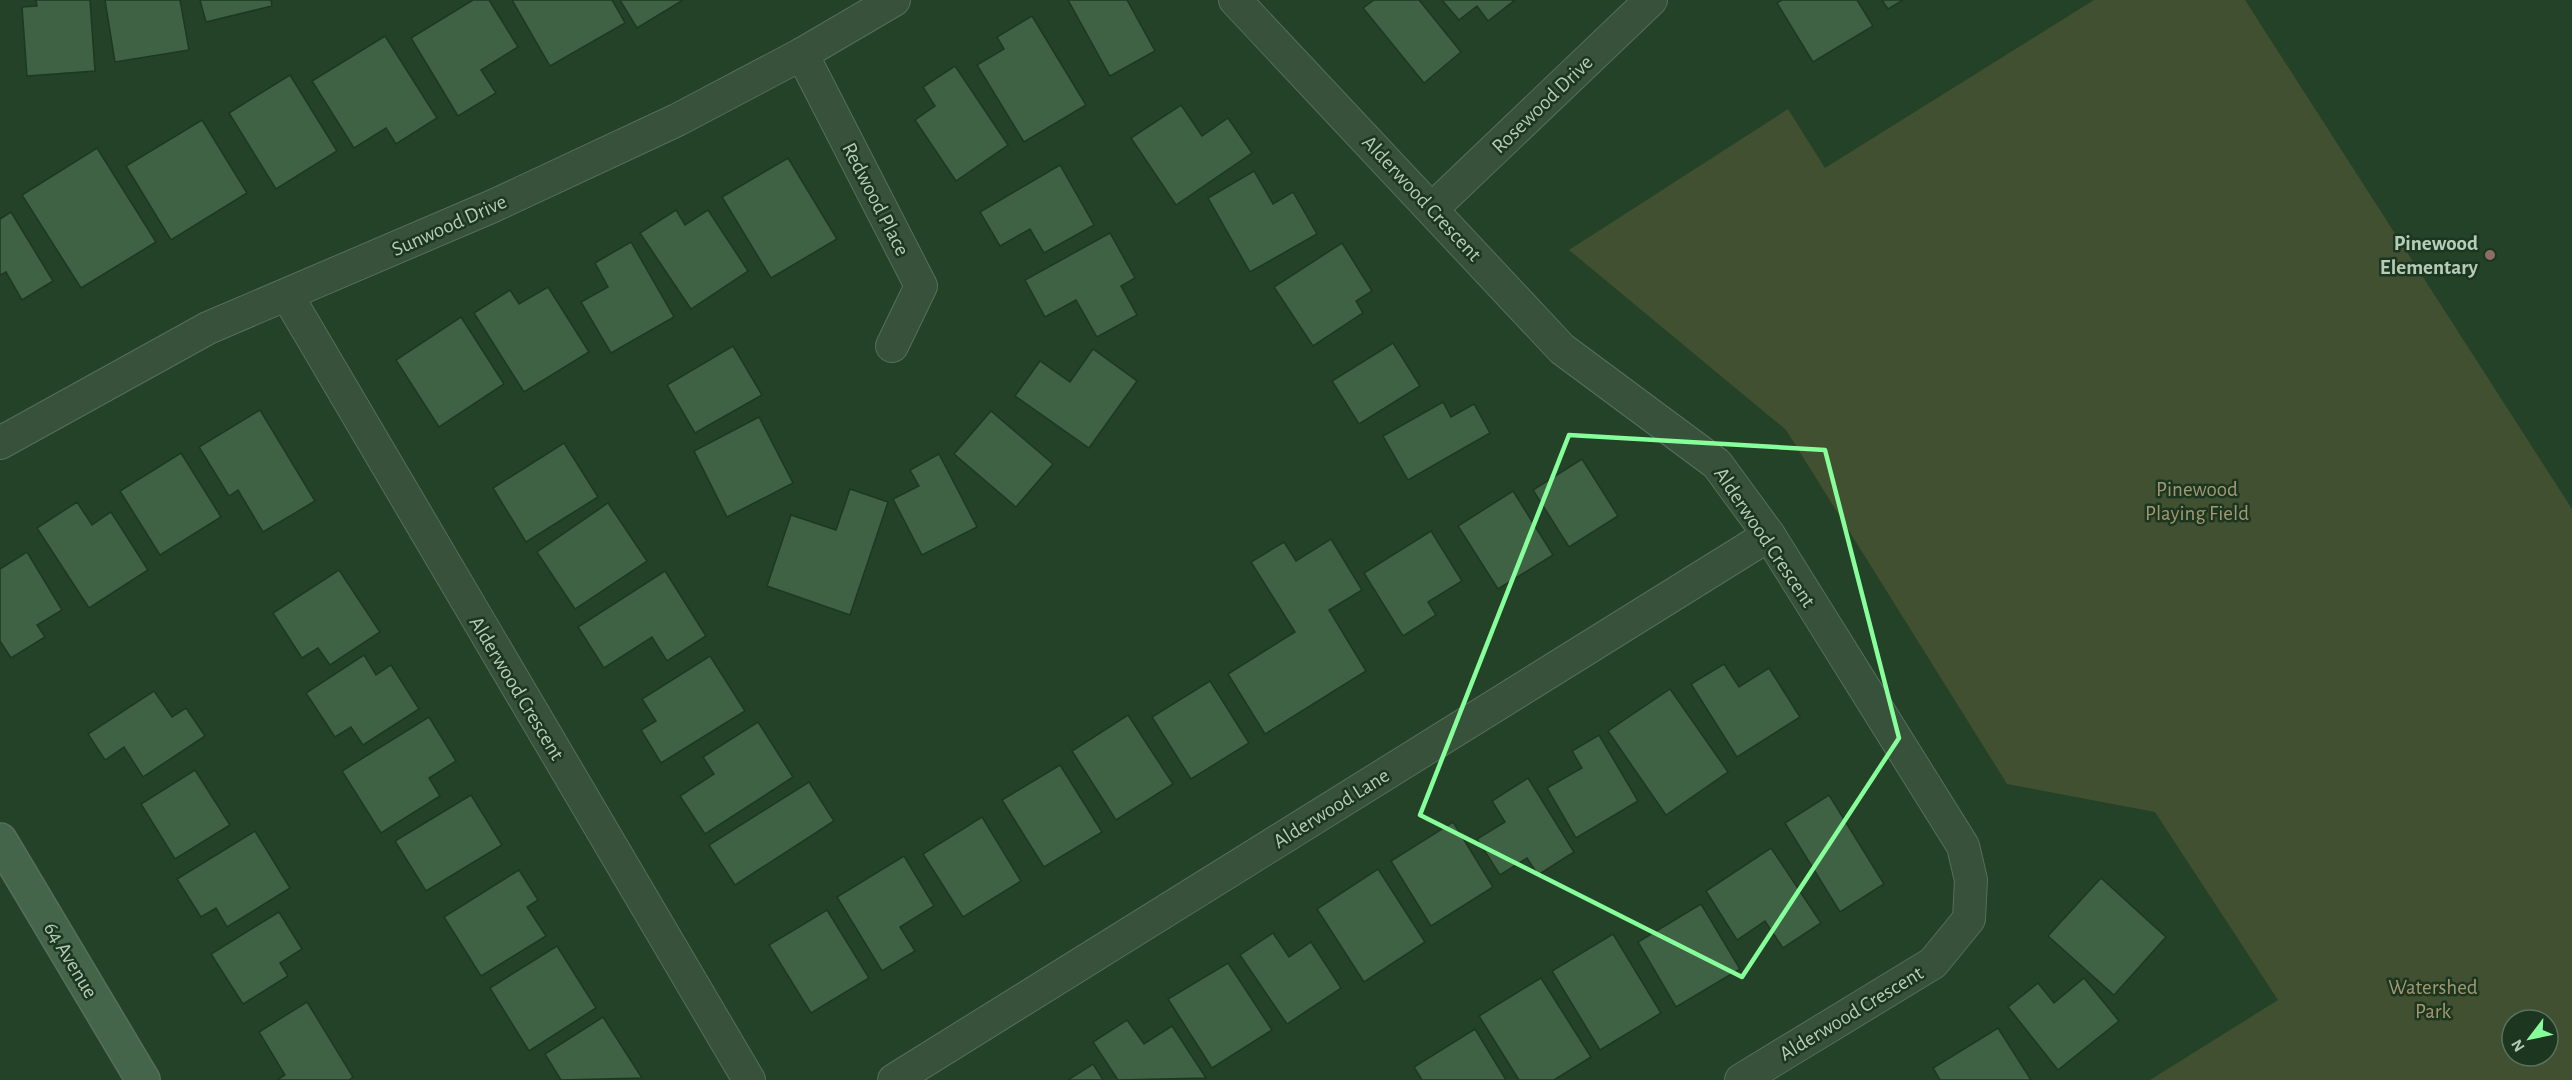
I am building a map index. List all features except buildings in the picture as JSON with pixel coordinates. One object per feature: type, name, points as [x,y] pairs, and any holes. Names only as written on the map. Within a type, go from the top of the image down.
[{"type":"main road","name":"64 Avenue","points":[[0,840],[143,1080]]},
{"type":"street","name":"Sunwood Drive","points":[[0,443],[208,328],[493,206],[666,125],[802,54],[894,0]]},
{"type":"street","name":"Alderwood Crescent","points":[[1235,0],[1562,349],[1717,464],[1769,535],[1963,846],[1971,880],[1969,919],[1933,963],[1741,1080]]},
{"type":"street","name":"Rosewood Drive","points":[[1432,208],[1651,0]]},
{"type":"street","name":"Redwood Place","points":[[802,54],[921,286],[892,346]]},
{"type":"street","name":"Alderwood Crescent","points":[[287,296],[748,1080]]},
{"type":"street","name":"Alderwood Lane","points":[[894,1080],[1769,535]]},
{"type":"highlighted area","points":[[1569,435],[1825,450],[1899,738],[1742,977],[1420,815]]},
{"type":"green space","name":"Pinewood Playing Field","points":[[2094,0],[2245,0],[2572,509],[2572,1080],[2150,1080],[2278,1000],[2155,812],[2007,784],[1786,430],[1569,250],[1788,109],[1825,168]]},
{"type":"place","name":"Pinewood Elementary","points":[[2490,255]]},
{"type":"park label","name":"Watershed Park","points":[[2433,999]]}]
